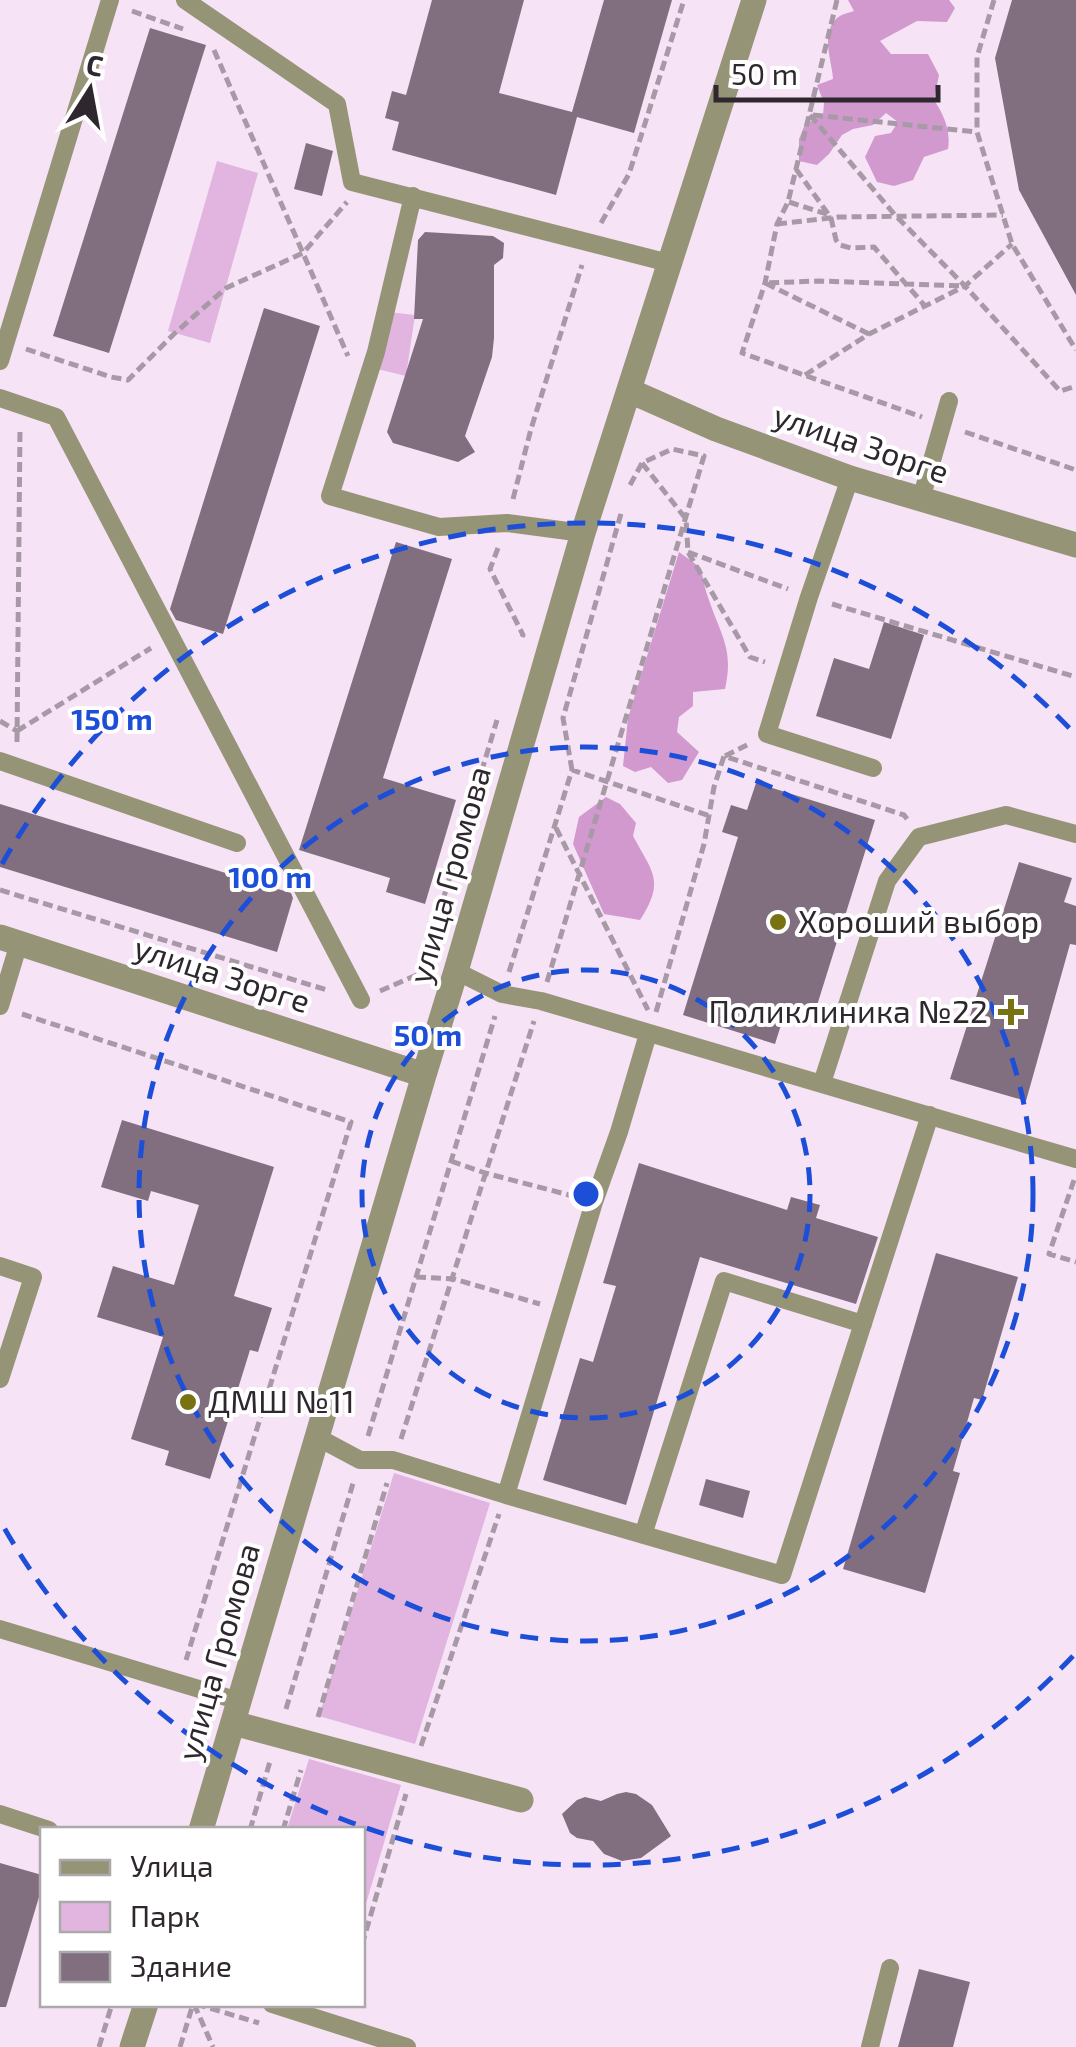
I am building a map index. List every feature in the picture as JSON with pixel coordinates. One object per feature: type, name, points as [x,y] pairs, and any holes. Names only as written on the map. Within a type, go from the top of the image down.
[{"type":"street","name":"улица Громова","points":[[202,1827],[583,533],[754,0]]},
{"type":"street","name":"улица Зорге","points":[[630,391],[716,429],[850,478],[1076,545]]},
{"type":"street","name":"улица Зорге","points":[[9,940],[424,1074]]},
{"type":"street","points":[[236,1712],[278,1734],[521,1800]]},
{"type":"street","points":[[132,2047],[145,2007]]},
{"type":"lane","points":[[185,0],[337,104],[352,182],[669,263]]},
{"type":"lane","points":[[0,361],[110,2]]},
{"type":"lane","points":[[412,196],[376,352],[330,496],[439,527],[507,522],[583,533]]},
{"type":"lane","points":[[0,398],[56,417],[360,1000]]},
{"type":"lane","points":[[921,500],[949,401]]},
{"type":"lane","points":[[850,478],[768,734],[873,768]]},
{"type":"lane","points":[[0,761],[237,843]]},
{"type":"lane","points":[[822,1082],[888,880],[919,836],[1006,815],[1076,834]]},
{"type":"lane","points":[[0,1006],[9,940]]},
{"type":"lane","points":[[456,971],[502,994],[541,1001],[1076,1159]]},
{"type":"lane","points":[[506,1495],[648,1034]]},
{"type":"lane","points":[[317,1438],[360,1460],[394,1460],[782,1575],[930,1115]]},
{"type":"lane","points":[[0,1266],[33,1277],[0,1380]]},
{"type":"lane","points":[[644,1535],[724,1281],[863,1324]]},
{"type":"lane","points":[[0,1629],[179,1683],[236,1712]]},
{"type":"lane","points":[[0,1814],[40,1827]]},
{"type":"lane","points":[[870,2047],[890,1968]]},
{"type":"lane","points":[[281,2007],[408,2047]]},
{"type":"path","points":[[517,654],[523,635],[490,570],[590,243],[629,174],[684,0]]},
{"type":"path","points":[[837,0],[788,202],[778,224],[765,283],[742,354],[1076,470]]},
{"type":"path","points":[[994,0],[978,57],[976,132],[1012,244],[1076,350]]},
{"type":"path","points":[[110,2],[192,32]]},
{"type":"path","points":[[208,37],[364,390]]},
{"type":"path","points":[[810,114],[976,132]]},
{"type":"path","points":[[810,114],[895,215],[1060,390],[1076,386]]},
{"type":"path","points":[[796,169],[833,216],[840,245],[874,247],[925,306]]},
{"type":"path","points":[[6,342],[128,380],[226,288],[303,253],[352,196]]},
{"type":"path","points":[[788,202],[833,216]]},
{"type":"path","points":[[778,224],[833,216],[1003,215]]},
{"type":"path","points":[[803,376],[869,334],[965,286],[1012,244]]},
{"type":"path","points":[[765,283],[965,286]]},
{"type":"path","points":[[765,283],[869,334]]},
{"type":"path","points":[[17,731],[20,406]]},
{"type":"path","points":[[283,1827],[394,1460],[541,1001],[704,456],[672,449],[642,464],[629,487]]},
{"type":"path","points":[[642,464],[686,519],[688,552],[750,657],[787,670]]},
{"type":"path","points":[[251,1827],[572,770],[563,718],[624,504]]},
{"type":"path","points":[[688,552],[809,597],[1076,677]]},
{"type":"path","points":[[17,731],[170,636]]},
{"type":"path","points":[[0,890],[360,1000],[420,972],[500,710]]},
{"type":"path","points":[[0,721],[17,731]]},
{"type":"path","points":[[554,826],[654,1020],[704,844],[714,786],[724,756],[904,815],[919,836]]},
{"type":"path","points":[[572,770],[710,816]]},
{"type":"path","points":[[18,1012],[350,1122],[179,1683]]},
{"type":"path","points":[[451,1161],[594,1202]]},
{"type":"path","points":[[1076,1174],[1049,1254],[1076,1262]]},
{"type":"path","points":[[416,1277],[454,1279],[562,1310]]},
{"type":"path","points":[[365,1935],[413,1771],[506,1495]]},
{"type":"path","points":[[99,2047],[111,2007]]},
{"type":"path","points":[[180,2047],[193,2007]]},
{"type":"path","points":[[195,2007],[212,2047]]},
{"type":"green space","points":[[217,161],[258,173],[210,343],[168,331]]},
{"type":"green space","points":[[380,311],[415,315],[406,376],[369,367]]},
{"type":"green space","points":[[394,1473],[490,1503],[415,1744],[319,1716]]},
{"type":"green space","points":[[309,1759],[401,1785],[365,1907],[365,1827],[288,1827]]},
{"type":"shaded area","points":[[848,0],[949,0],[955,8],[947,22],[917,21],[880,41],[891,54],[928,54],[939,75],[934,100],[944,117],[948,136],[948,149],[924,157],[913,180],[894,186],[877,182],[865,157],[875,136],[891,133],[898,122],[886,113],[873,125],[842,135],[817,165],[799,161],[799,139],[805,124],[823,115],[824,103],[817,85],[833,79],[829,32],[837,18],[854,11]]},
{"type":"shaded area","points":[[679,552],[701,568],[728,663],[725,689],[693,692],[693,706],[679,717],[677,732],[699,752],[682,780],[668,783],[651,767],[635,772],[623,766],[628,718]]},
{"type":"shaded area","points":[[606,797],[620,804],[636,823],[633,836],[653,877],[652,896],[640,920],[604,914],[573,844],[579,817]]},
{"type":"building","points":[[432,0],[524,0],[499,93],[572,112],[604,0],[672,0],[634,133],[577,117],[556,195],[392,150],[399,122],[385,118],[392,91],[406,95]]},
{"type":"building","points":[[1012,0],[1076,0],[1076,295],[1019,190],[995,58]]},
{"type":"building","points":[[150,28],[206,45],[109,353],[53,336]]},
{"type":"building","points":[[306,143],[333,151],[322,196],[294,189]]},
{"type":"building","points":[[425,232],[493,236],[504,243],[503,258],[494,265],[492,357],[465,436],[475,452],[458,462],[393,443],[387,432],[423,319],[414,319],[418,240]]},
{"type":"building","points":[[264,308],[320,326],[223,634],[176,620],[170,609]]},
{"type":"building","points":[[396,542],[452,559],[383,778],[456,800],[425,904],[386,892],[390,878],[299,850]]},
{"type":"building","points":[[884,622],[924,635],[891,739],[816,716],[834,658],[869,669]]},
{"type":"building","name":"Хороший выбор","points":[[756,783],[875,820],[814,1015],[787,1006],[775,1044],[683,1015],[738,837],[722,832],[731,805],[747,810]]},
{"type":"building","points":[[0,804],[291,893],[293,898],[277,952],[0,867]]},
{"type":"building","name":"Поликлиника №22","points":[[1019,862],[1072,878],[1064,902],[1076,906],[1076,945],[1070,944],[1026,1101],[950,1079]]},
{"type":"building","name":"ДМШ №11","points":[[122,1120],[274,1167],[234,1296],[272,1308],[258,1352],[250,1350],[210,1479],[165,1465],[169,1451],[131,1439],[163,1337],[97,1317],[113,1266],[174,1285],[199,1205],[151,1191],[148,1201],[101,1187]]},
{"type":"building","points":[[639,1163],[787,1210],[791,1197],[820,1205],[816,1218],[878,1237],[856,1304],[700,1257],[626,1505],[543,1480],[580,1358],[593,1362],[616,1286],[603,1283]]},
{"type":"building","points":[[936,1253],[1018,1277],[982,1400],[974,1398],[953,1471],[960,1473],[925,1593],[843,1569]]},
{"type":"building","points":[[706,1479],[750,1491],[743,1518],[699,1505]]},
{"type":"building","points":[[626,1792],[652,1805],[671,1836],[641,1858],[622,1861],[604,1854],[593,1841],[570,1833],[562,1814],[577,1800],[585,1797],[601,1801]]},
{"type":"building","points":[[0,1863],[40,1874],[40,1894],[6,2007],[0,2007]]},
{"type":"building","points":[[919,1969],[970,1982],[953,2047],[898,2047]]},
{"type":"place","name":"Хороший выбор","points":[[778,922]]},
{"type":"place","name":"Поликлиника №22","points":[[1011,1012]]},
{"type":"place","name":"ДМШ №11","points":[[188,1402]]}]
